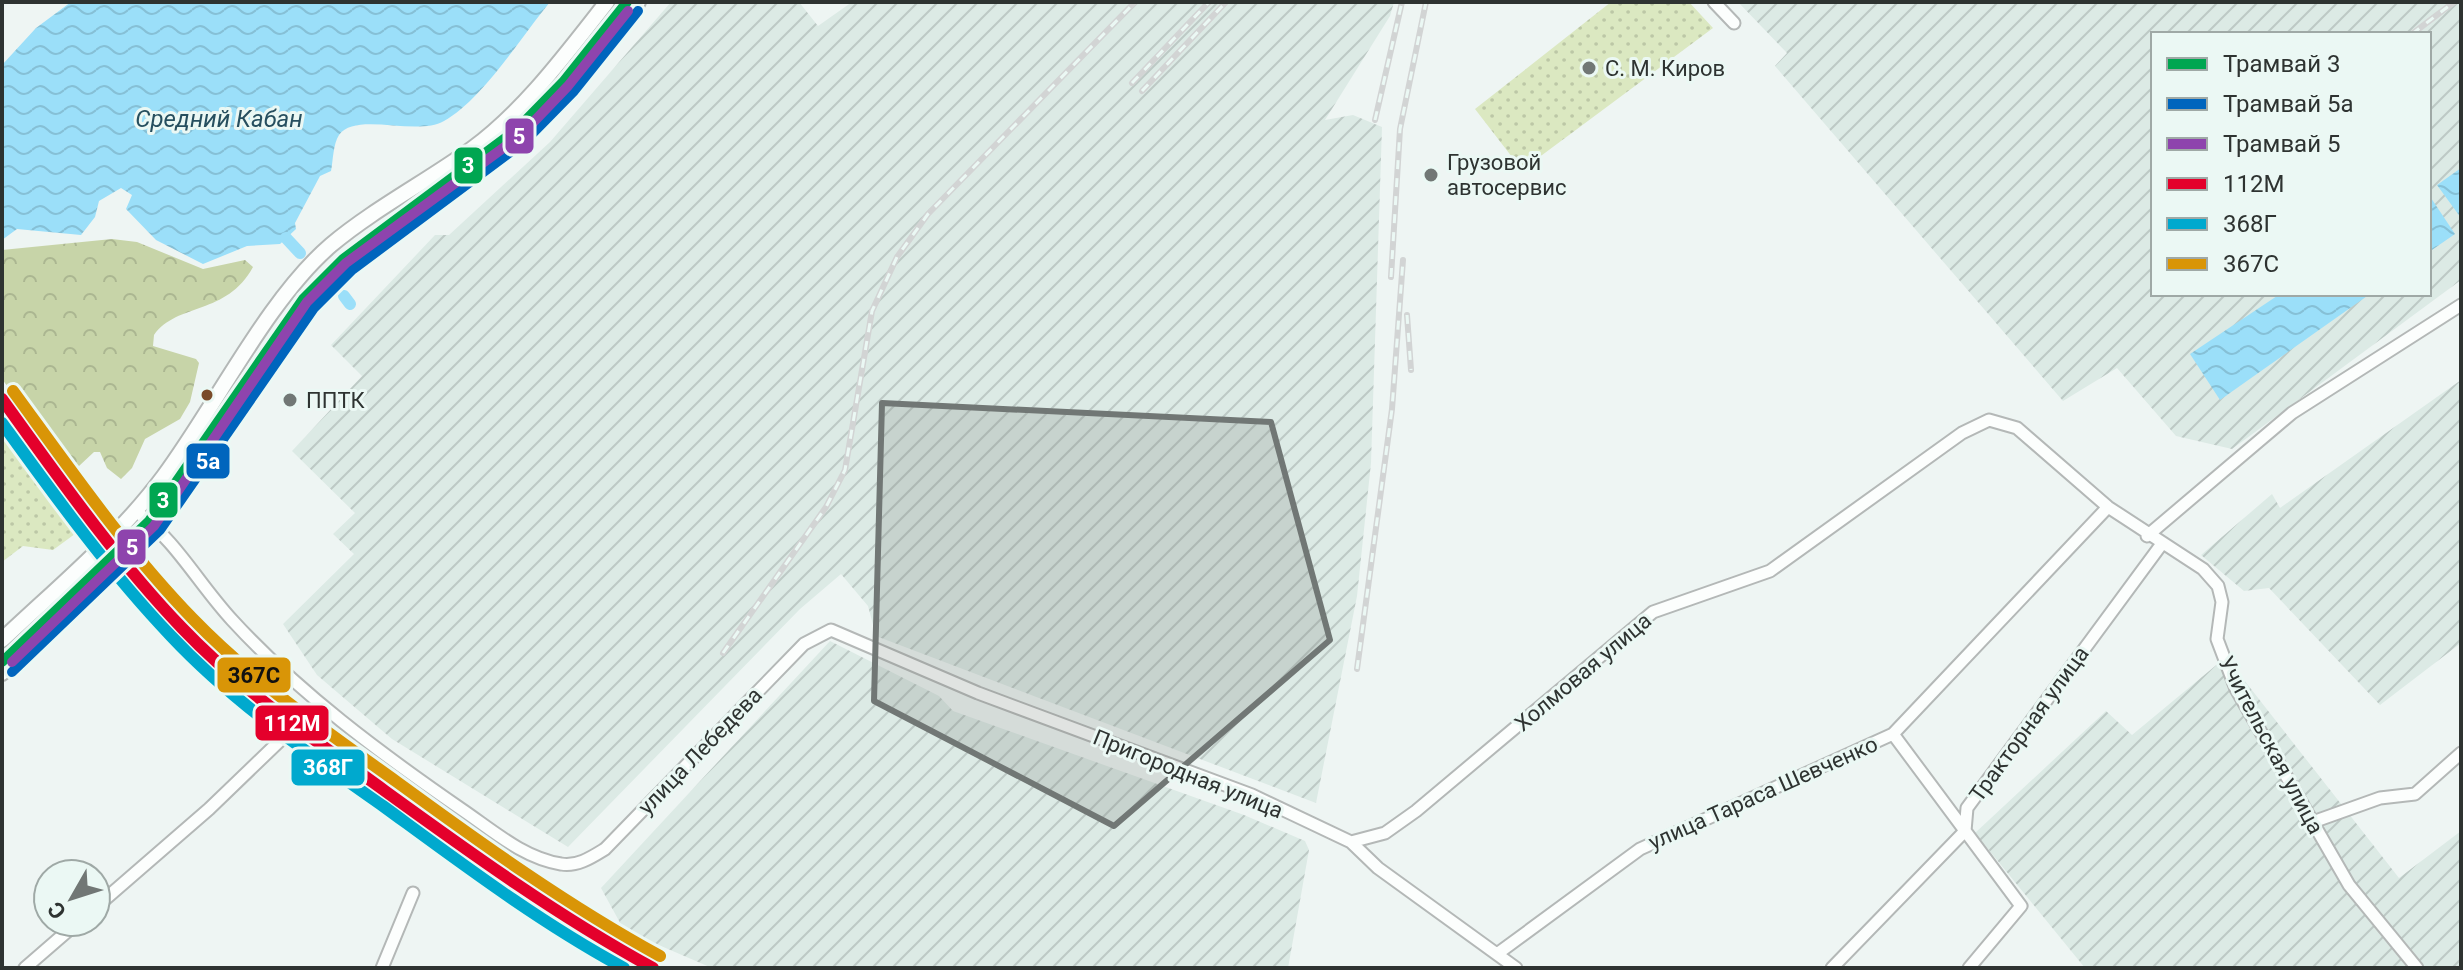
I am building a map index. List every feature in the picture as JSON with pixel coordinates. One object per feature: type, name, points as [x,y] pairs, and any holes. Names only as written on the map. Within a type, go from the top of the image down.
[{"type":"main road","points":[[2,640],[136,511],[164,476],[291,288],[331,245],[473,148],[507,119],[553,69],[607,2]]},
{"type":"main road","points":[[2,673],[155,526],[311,307],[351,267],[522,136],[569,88],[638,2]]},
{"type":"street","points":[[1714,2],[1734,23]]},
{"type":"street","points":[[2147,536],[2292,413],[2461,305]]},
{"type":"street","name":"Учительская улица","points":[[1989,420],[2017,428],[2108,507],[2147,536],[2203,569],[2218,586],[2222,602],[2217,639],[2221,657],[2310,823],[2349,885],[2417,968]]},
{"type":"street","name":"Холмовая улица","points":[[1351,842],[1385,833],[1416,811],[1653,612],[1770,571],[1962,433],[1989,420]]},
{"type":"street","name":"улица Тараса Шевченко","points":[[1497,954],[1640,849],[1893,734],[2108,507]]},
{"type":"street","points":[[112,893],[209,809],[318,704],[232,620],[179,550],[136,511]]},
{"type":"street","name":"Тракторная улица","points":[[1832,968],[1965,831],[1967,808],[2161,545]]},
{"type":"street","name":"Пригородная улица","points":[[831,630],[978,693],[1252,795],[1351,842],[1378,868],[1516,968]]},
{"type":"street","name":"улица Лебедева","points":[[318,704],[516,847],[539,859],[565,865],[587,861],[605,849],[804,644],[831,630]]},
{"type":"street","points":[[1893,734],[2021,906],[1969,968]]},
{"type":"street","points":[[2310,823],[2380,798],[2415,794],[2461,753]]},
{"type":"street","points":[[382,968],[413,893]]},
{"type":"street","points":[[25,968],[60,938]]},
{"type":"highlighted area","points":[[882,403],[1271,422],[1330,640],[1114,826],[874,701]]},
{"type":"shaded area","points":[[671,2],[799,2],[818,26],[852,2],[1394,2],[1390,16],[1325,120],[1353,115],[1382,127],[1371,463],[1357,596],[1316,803],[876,636],[868,606],[841,574],[800,609],[568,847],[392,739],[317,675],[283,624],[354,554],[333,534],[355,513],[292,451],[362,376],[331,345],[435,235],[449,235],[550,142]]},
{"type":"shaded area","points":[[1738,2],[2461,2],[2461,280],[2232,449],[2176,436],[2117,368],[2063,401],[1775,66],[1787,53]]},
{"type":"shaded area","points":[[2461,380],[2461,643],[2380,705],[2269,588],[2244,591],[2201,555],[2272,494],[2280,508]]},
{"type":"shaded area","points":[[830,641],[939,696],[953,711],[1244,815],[1305,841],[1309,850],[1288,968],[712,968],[624,930],[601,888]]},
{"type":"shaded area","points":[[2226,657],[2399,878],[2461,831],[2461,968],[2085,968],[1975,833],[2106,711],[2132,735]]},
{"type":"green space","points":[[1611,2],[1689,2],[1713,28],[1522,170],[1475,109]]},
{"type":"green space","points":[[112,239],[137,242],[203,269],[245,260],[253,267],[230,294],[176,317],[154,335],[153,346],[196,359],[199,363],[190,402],[180,419],[145,439],[132,468],[121,479],[107,468],[100,452],[94,452],[79,466],[61,459],[2,379],[2,250]]},
{"type":"green space","points":[[2,429],[79,531],[53,550],[23,546],[2,562]]},
{"type":"water","name":"Средний Кабан","points":[[71,2],[550,2],[487,83],[459,111],[432,125],[372,124],[347,128],[337,139],[331,171],[320,176],[295,223],[296,229],[280,244],[247,246],[203,264],[156,240],[126,209],[132,195],[121,188],[99,201],[95,217],[81,235],[17,229],[2,240],[2,65],[36,28]]},
{"type":"water","points":[[2461,168],[2461,218],[2437,185]]},
{"type":"water","points":[[2431,198],[2455,234],[2431,251]]},
{"type":"water","points":[[2277,296],[2367,296],[2220,400],[2190,354]]},
{"type":"waterway","points":[[286,238],[300,253]]},
{"type":"waterway","points":[[344,296],[350,304]]},
{"type":"railway","points":[[723,653],[826,507],[845,470],[872,311],[897,257],[928,214],[1135,2]]},
{"type":"railway","points":[[1132,83],[1209,2]]},
{"type":"railway","points":[[1142,91],[1226,2]]},
{"type":"railway","points":[[1375,120],[1402,2]]},
{"type":"railway","points":[[1391,277],[1400,129],[1426,2]]},
{"type":"railway","points":[[2415,32],[2454,2]]},
{"type":"railway","points":[[1357,669],[1392,409],[1403,260]]},
{"type":"railway","points":[[1407,315],[1411,370]]},
{"type":"tram line","name":"3","points":[[2,662],[149,521],[303,299],[343,259],[516,130],[563,82],[627,2]]},
{"type":"tram line","name":"5","points":[[12,662],[154,526],[307,302],[346,263],[521,135],[568,86],[628,11]]},
{"type":"tram line","name":"5а","points":[[12,672],[160,530],[314,308],[352,270],[525,141],[574,91],[638,11]]},
{"type":"transit line","name":"367С","points":[[13,391],[99,508],[168,593],[241,664],[317,725],[493,851],[558,895],[660,956]]},
{"type":"transit line","name":"112М","points":[[2,399],[134,574],[182,628],[229,673],[306,734],[483,861],[549,906],[653,968]]},
{"type":"transit line","name":"368Г","points":[[2,423],[125,585],[171,636],[220,683],[300,747],[471,870],[531,912],[624,968]]},
{"type":"place","name":"С. М. Киров","points":[[1589,68]]},
{"type":"place","name":"Грузовой автосервис","points":[[1431,175]]},
{"type":"place","name":"ППТК","points":[[290,400]]}]
